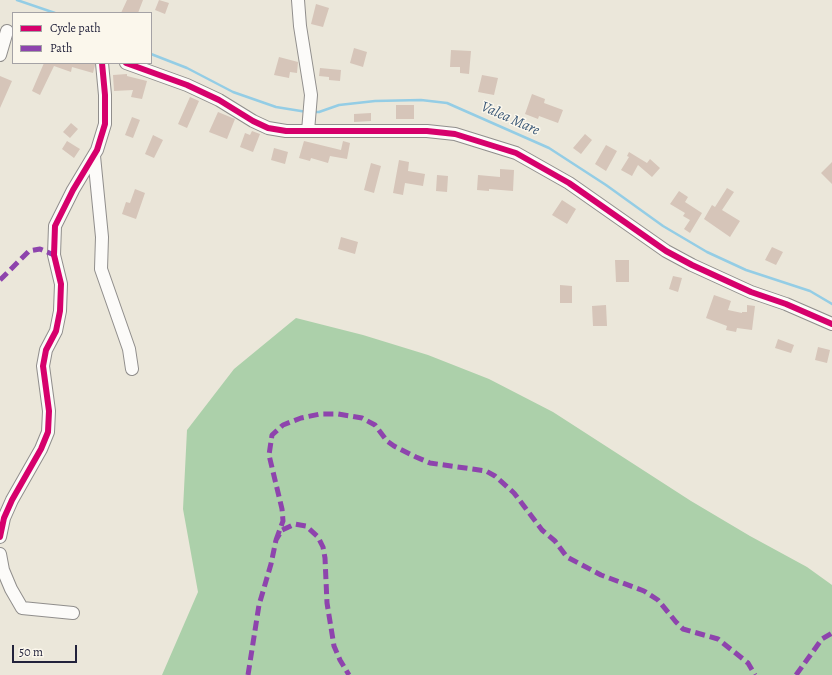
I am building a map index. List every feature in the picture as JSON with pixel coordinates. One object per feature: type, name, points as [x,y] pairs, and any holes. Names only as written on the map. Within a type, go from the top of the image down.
[{"type":"street","points":[[298,0],[300,26],[311,95],[308,130]]},
{"type":"street","points":[[0,55],[7,31]]},
{"type":"street","points":[[0,537],[4,518],[12,500],[41,449],[48,432],[49,411],[43,366],[46,350],[56,331],[60,311],[61,284],[54,255],[55,226],[73,190],[97,150],[105,124],[105,95],[102,64]]},
{"type":"street","points":[[129,64],[193,88],[219,100],[253,121],[268,128],[286,131],[427,131],[455,134],[516,153],[569,183],[666,250],[692,265],[750,292],[792,306],[832,324]]},
{"type":"street","points":[[94,156],[102,237],[101,269],[129,349],[132,369]]},
{"type":"street","points":[[0,554],[3,570],[11,590],[22,608],[73,613]]},
{"type":"green space","points":[[296,318],[363,335],[428,355],[489,379],[553,412],[691,501],[750,536],[807,567],[832,585],[832,675],[162,675],[198,592],[183,509],[187,430],[234,369]]},
{"type":"building","points":[[127,0],[143,0],[138,12],[121,12]]},
{"type":"building","points":[[159,0],[169,3],[165,14],[155,10]]},
{"type":"building","points":[[316,4],[329,8],[323,27],[311,24]]},
{"type":"building","points":[[354,48],[367,52],[363,67],[350,63]]},
{"type":"building","points":[[451,50],[471,51],[469,74],[460,73],[460,67],[450,67]]},
{"type":"building","points":[[279,57],[298,62],[297,73],[290,72],[289,78],[274,75]]},
{"type":"building","points":[[44,64],[95,64],[93,73],[72,67],[71,72],[54,66],[40,95],[32,91]]},
{"type":"building","points":[[320,68],[341,70],[340,81],[329,80],[329,77],[319,76]]},
{"type":"building","points":[[127,74],[127,76],[147,81],[142,99],[131,97],[133,90],[114,91],[113,75]]},
{"type":"building","points":[[482,75],[498,78],[494,95],[478,92]]},
{"type":"building","points":[[0,76],[12,81],[0,108]]},
{"type":"building","points":[[532,94],[545,99],[544,103],[563,110],[558,123],[539,116],[538,119],[525,114]]},
{"type":"building","points":[[190,97],[199,101],[187,128],[178,124]]},
{"type":"building","points":[[396,105],[414,105],[414,119],[396,119]]},
{"type":"building","points":[[218,112],[235,119],[227,139],[209,132]]},
{"type":"building","points":[[371,113],[371,121],[354,122],[354,114]]},
{"type":"building","points":[[132,117],[140,120],[133,138],[125,135]]},
{"type":"building","points":[[71,123],[78,129],[70,138],[63,132]]},
{"type":"building","points":[[252,131],[260,134],[253,152],[240,147],[245,133],[250,135]]},
{"type":"building","points":[[585,134],[592,140],[581,154],[573,148]]},
{"type":"building","points":[[153,135],[163,140],[154,158],[145,154]]},
{"type":"building","points":[[67,141],[80,149],[74,158],[62,149]]},
{"type":"building","points":[[304,141],[341,150],[343,141],[350,143],[347,159],[330,156],[328,163],[311,158],[310,161],[299,158]]},
{"type":"building","points":[[606,145],[617,151],[606,171],[595,164]]},
{"type":"building","points":[[274,148],[288,152],[285,164],[271,160]]},
{"type":"building","points":[[629,152],[647,163],[650,159],[660,168],[652,177],[638,165],[632,176],[621,170],[629,157],[627,156]]},
{"type":"building","points":[[399,160],[409,162],[408,171],[425,174],[423,186],[405,183],[403,195],[393,193]]},
{"type":"building","points":[[832,162],[832,184],[821,173]]},
{"type":"building","points":[[371,163],[381,166],[374,193],[364,190]]},
{"type":"building","points":[[500,169],[514,170],[513,191],[489,189],[489,191],[477,190],[478,175],[500,177]]},
{"type":"building","points":[[437,175],[448,176],[447,192],[436,191]]},
{"type":"building","points":[[727,188],[734,192],[722,210],[740,221],[730,237],[704,219],[712,205],[715,207]]},
{"type":"building","points":[[135,189],[145,193],[136,219],[122,214],[126,202],[130,203]]},
{"type":"building","points":[[679,191],[688,197],[685,202],[702,213],[690,233],[684,229],[690,220],[683,216],[685,213],[670,204]]},
{"type":"building","points":[[562,200],[576,209],[567,224],[552,215]]},
{"type":"building","points":[[341,237],[358,242],[355,254],[338,249]]},
{"type":"building","points":[[772,247],[783,252],[776,265],[765,260]]},
{"type":"building","points":[[615,260],[629,260],[629,282],[616,282]]},
{"type":"building","points":[[673,276],[682,278],[678,292],[669,289]]},
{"type":"building","points":[[560,285],[572,286],[572,303],[560,303]]},
{"type":"building","points":[[714,295],[731,301],[728,310],[742,313],[747,312],[747,305],[755,306],[752,330],[737,328],[736,332],[726,330],[727,326],[706,318]]},
{"type":"building","points":[[606,305],[607,326],[593,326],[592,306]]},
{"type":"building","points":[[778,339],[794,345],[791,353],[775,348]]},
{"type":"building","points":[[818,347],[830,350],[827,363],[815,360]]},
{"type":"waterway","name":"Valea Mare","points":[[17,0],[52,12]]},
{"type":"waterway","name":"Valea Mare","points":[[152,54],[187,68],[233,92],[276,107],[307,112]]},
{"type":"waterway","name":"Valea Mare","points":[[314,112],[319,112],[339,105],[375,101],[421,100],[447,103],[549,148],[606,185],[663,226],[707,252],[746,270],[810,291],[832,304]]},
{"type":"marked path","points":[[0,280],[29,251],[40,249],[54,255]]},
{"type":"marked path","points":[[276,540],[283,521],[282,509],[269,455],[272,435],[283,425],[301,418],[320,414],[338,414],[362,418],[375,425],[387,441],[416,457],[430,463],[486,471],[495,476],[514,493],[542,530],[555,541],[567,557],[601,575],[644,591],[658,600],[683,629],[718,639],[748,663],[755,675]]},
{"type":"marked path","points":[[248,675],[259,605],[271,564],[276,540],[282,530],[295,524],[306,526],[318,537],[323,547],[325,558],[327,603],[334,646],[349,675]]},
{"type":"marked path","points":[[796,675],[822,639],[832,633]]},
{"type":"cycle path","points":[[0,537],[4,518],[12,500],[41,449],[48,432],[49,411],[43,366],[46,350],[56,331],[60,311],[61,284],[54,255],[55,226],[73,190],[97,150],[105,124],[105,95],[102,64]]},
{"type":"cycle path","points":[[129,64],[187,85],[219,100],[253,121],[268,128],[286,131],[427,131],[455,134],[516,153],[569,183],[666,251],[692,265],[751,292],[786,304],[832,324]]}]
